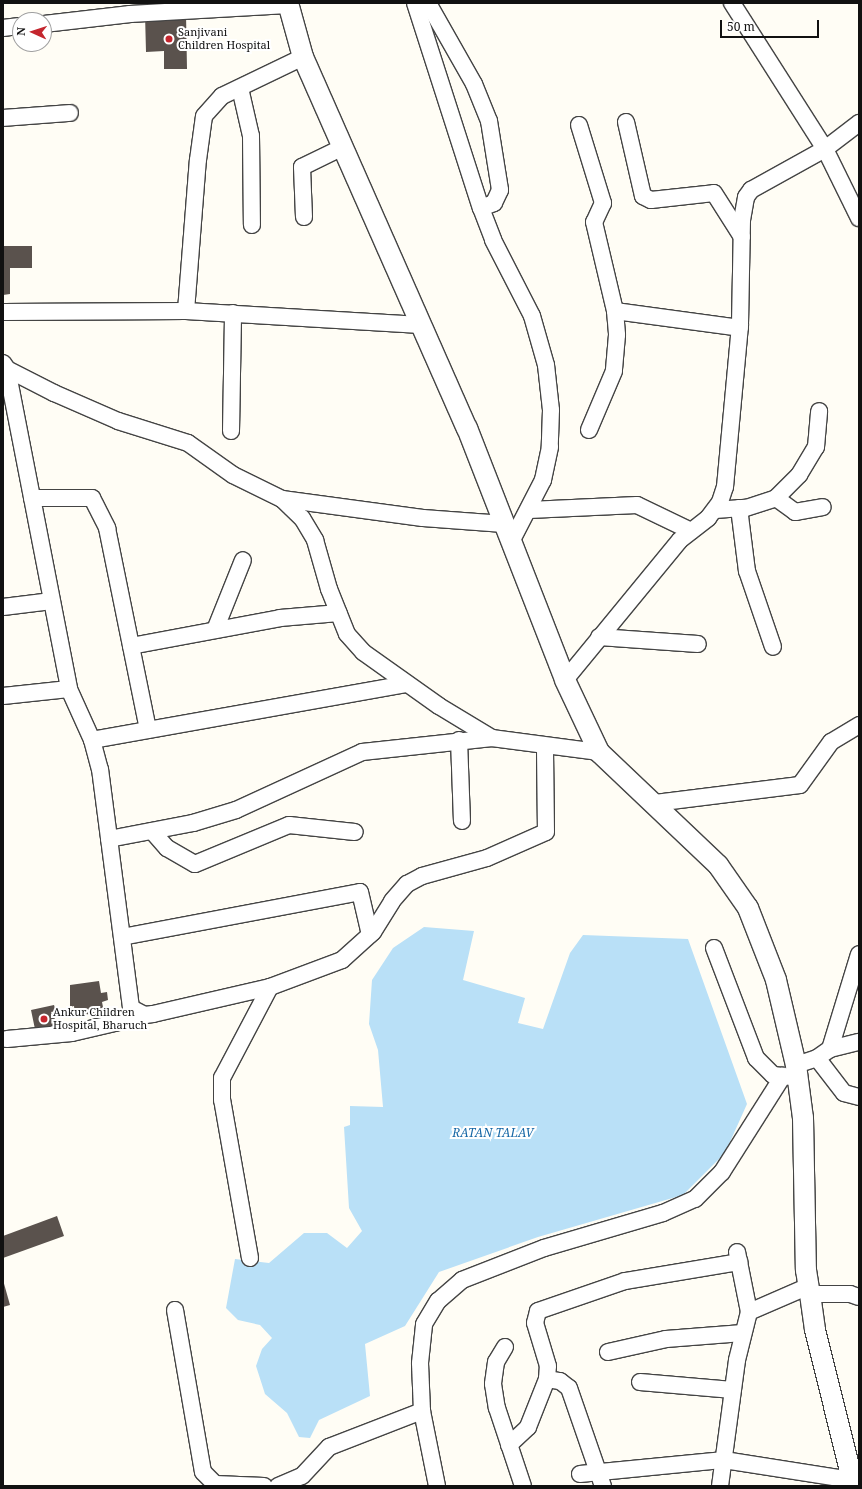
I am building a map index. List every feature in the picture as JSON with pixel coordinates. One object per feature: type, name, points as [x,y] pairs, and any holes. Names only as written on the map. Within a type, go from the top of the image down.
[{"type":"street","points":[[415,3],[481,208],[493,240],[532,316],[546,365],[551,410],[550,447],[544,480],[530,510],[511,542]]},
{"type":"street","points":[[428,3],[474,84],[489,121],[500,190],[494,202],[481,208]]},
{"type":"street","points":[[732,3],[825,149],[859,218]]},
{"type":"street","points":[[52,23],[130,14],[288,4],[303,57],[421,325],[504,524],[564,680],[599,752],[655,803],[718,865],[748,908],[776,980],[805,1156],[809,1290],[816,1330],[853,1483],[724,1460],[602,1479],[580,1474]]},
{"type":"street","points":[[186,311],[201,130],[212,104],[240,88],[303,57]]},
{"type":"street","points":[[240,88],[251,136],[252,225]]},
{"type":"street","points":[[3,118],[70,113]]},
{"type":"street","points":[[626,122],[643,196],[651,200],[714,193],[742,238]]},
{"type":"street","points":[[564,680],[680,540],[716,510],[725,487],[740,328],[743,206],[752,190],[825,149],[859,123]]},
{"type":"street","points":[[579,125],[603,203],[594,222],[615,311],[614,371],[589,430]]},
{"type":"street","points":[[304,217],[302,167],[343,147]]},
{"type":"street","points":[[3,312],[186,311],[421,325]]},
{"type":"street","points":[[615,311],[740,328]]},
{"type":"street","points":[[231,431],[233,313]]},
{"type":"street","points":[[5,366],[69,689],[92,740],[100,769],[131,1008],[138,1013],[153,1014],[270,988],[342,960],[370,935],[407,884],[422,876],[488,858],[546,832],[545,747]]},
{"type":"street","points":[[5,366],[118,421],[188,443],[233,475],[282,499],[302,518],[315,540],[347,634],[363,652],[407,684],[492,738]]},
{"type":"street","points":[[716,510],[762,504],[776,498],[799,475],[816,447],[819,411]]},
{"type":"street","points":[[32,498],[92,498],[107,528],[148,730]]},
{"type":"street","points":[[776,498],[795,512],[823,507]]},
{"type":"street","points":[[282,499],[416,517],[504,524]]},
{"type":"street","points":[[530,510],[637,505],[691,531]]},
{"type":"street","points":[[739,508],[747,571],[773,647]]},
{"type":"street","points":[[215,630],[242,560]]},
{"type":"street","points":[[3,607],[52,601]]},
{"type":"street","points":[[131,646],[280,618],[339,613]]},
{"type":"street","points":[[599,637],[698,644]]},
{"type":"street","points":[[92,740],[407,684]]},
{"type":"street","points":[[3,696],[69,689]]},
{"type":"street","points":[[655,803],[800,785],[831,742],[859,725]]},
{"type":"street","points":[[109,839],[152,831],[236,810],[362,752],[459,740],[492,738],[545,747],[599,752]]},
{"type":"street","points":[[459,740],[462,821]]},
{"type":"street","points":[[152,831],[167,848],[195,864],[289,825],[355,832]]},
{"type":"street","points":[[122,937],[360,892],[370,935]]},
{"type":"street","points":[[714,948],[756,1058],[773,1075],[792,1073]]},
{"type":"street","points":[[830,1049],[859,954]]},
{"type":"street","points":[[250,1258],[222,1100],[222,1078],[270,988]]},
{"type":"street","points":[[7,1039],[72,1033],[136,1018],[138,1013]]},
{"type":"street","points":[[437,1486],[422,1411],[420,1363],[424,1324],[438,1301],[462,1280],[544,1248],[663,1213],[695,1199],[722,1172],[792,1073],[830,1049],[859,1042]]},
{"type":"street","points":[[817,1058],[844,1093],[859,1097]]},
{"type":"street","points":[[509,1445],[528,1427],[547,1379],[548,1366],[535,1323],[538,1311],[626,1281],[738,1257],[749,1312],[743,1334],[733,1390],[720,1486]]},
{"type":"street","points":[[749,1312],[809,1290],[850,1294],[859,1298]]},
{"type":"street","points":[[175,1310],[203,1472],[215,1484],[264,1486]]},
{"type":"street","points":[[608,1352],[666,1339],[743,1334]]},
{"type":"street","points":[[505,1346],[496,1362],[493,1384],[509,1445],[523,1486]]},
{"type":"street","points":[[547,1379],[560,1380],[569,1388],[602,1479]]},
{"type":"street","points":[[640,1382],[733,1390]]},
{"type":"street","points":[[278,1486],[302,1476],[329,1447],[422,1411]]},
{"type":"water","name":"RATAN TALAV","points":[[424,927],[474,931],[463,980],[525,998],[518,1023],[543,1029],[570,953],[583,935],[688,939],[747,1104],[725,1153],[683,1195],[538,1237],[439,1272],[405,1326],[365,1344],[370,1396],[319,1420],[310,1438],[299,1437],[287,1413],[265,1394],[256,1366],[262,1349],[272,1338],[260,1325],[238,1320],[226,1308],[235,1259],[269,1263],[304,1233],[327,1233],[347,1248],[362,1231],[349,1208],[344,1127],[350,1125],[350,1106],[383,1107],[378,1050],[369,1024],[372,980],[393,948]]},
{"type":"building","points":[[186,13],[187,69],[164,69],[164,51],[146,52],[145,14]]},
{"type":"building","points":[[3,246],[32,246],[32,268],[10,268],[10,294],[3,295]]},
{"type":"building","points":[[99,981],[101,993],[107,992],[108,1000],[102,1002],[104,1012],[75,1016],[74,1006],[70,1007],[70,985]]},
{"type":"building","points":[[54,1005],[56,1011],[51,1012],[60,1028],[36,1034],[31,1010]]},
{"type":"building","points":[[57,1216],[64,1236],[3,1258],[3,1236]]},
{"type":"building","points":[[3,1280],[10,1305],[3,1307]]},
{"type":"place","name":"Sanjivani Children Hospital","points":[[169,39]]},
{"type":"place","name":"Ankur Children Hospital, Bharuch","points":[[44,1019]]}]
